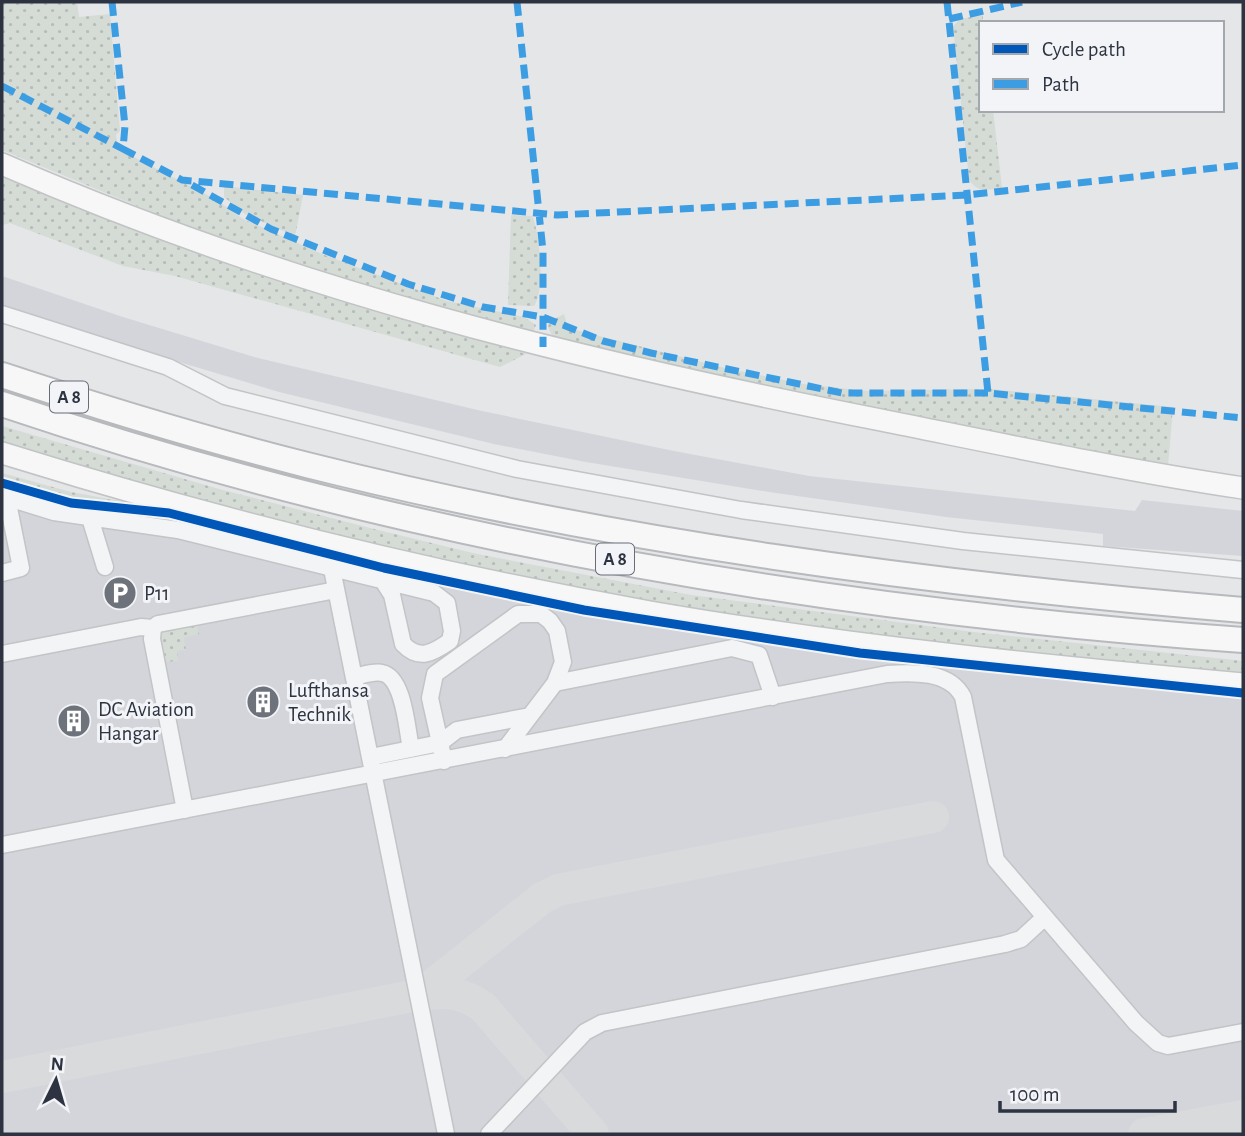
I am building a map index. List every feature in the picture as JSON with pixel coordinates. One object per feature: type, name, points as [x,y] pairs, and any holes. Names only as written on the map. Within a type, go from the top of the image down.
[{"type":"highway","name":"A 8","points":[[2,375],[306,465],[454,499],[615,530],[932,578],[1243,610]]},
{"type":"highway","name":"A 8","points":[[2,404],[157,453],[262,482],[397,515],[538,545],[840,596],[1091,626],[1243,640]]},
{"type":"main road","points":[[2,164],[144,222],[270,268],[548,349],[744,393],[1243,488]]},
{"type":"main road","points":[[2,453],[347,549],[649,612],[929,652],[1243,684]]},
{"type":"main road","points":[[2,467],[73,488],[189,507]]},
{"type":"lane","points":[[2,314],[168,368],[225,396],[517,469],[741,510],[963,541],[1243,570]]},
{"type":"lane","points":[[2,573],[21,568],[4,497],[90,518],[178,530],[383,581],[442,597],[451,614],[450,641],[425,654],[408,650],[403,644],[392,595],[383,581]]},
{"type":"lane","points":[[90,518],[105,567]]},
{"type":"lane","points":[[332,569],[446,1134]]},
{"type":"lane","points":[[2,654],[141,627],[153,628],[158,624],[336,590]]},
{"type":"lane","points":[[444,761],[430,698],[435,674],[518,614],[541,614],[557,631],[563,662],[555,683],[505,749]]},
{"type":"lane","points":[[153,628],[152,639],[185,810]]},
{"type":"lane","points":[[555,683],[732,648],[758,655],[763,661],[773,697]]},
{"type":"lane","points":[[354,677],[384,673],[393,678],[399,687],[411,749]]},
{"type":"lane","points":[[2,845],[900,673],[933,676],[958,687],[963,697],[996,860],[1136,1023],[1158,1043],[1182,1044],[1243,1032]]},
{"type":"lane","points":[[371,757],[440,743],[457,730],[530,716]]},
{"type":"lane","points":[[489,1134],[593,1026],[1005,944],[1021,939],[1045,917]]},
{"type":"shaded area","points":[[2,2],[77,2],[79,17],[110,14],[120,131],[116,135],[118,148],[217,200],[243,219],[322,254],[447,301],[524,317],[536,325],[534,330],[524,335],[234,246],[2,150]]},
{"type":"shaded area","points":[[983,15],[983,21],[979,21],[979,112],[993,112],[1002,188],[979,189],[969,179],[953,26],[960,19]]},
{"type":"shaded area","points":[[2,176],[136,229],[303,287],[526,354],[500,367],[175,276],[123,266],[10,223],[2,225]]},
{"type":"shaded area","points":[[224,186],[303,195],[295,236],[245,214],[224,197]]},
{"type":"shaded area","points":[[511,215],[532,216],[535,223],[540,276],[534,306],[508,305]]},
{"type":"shaded area","points":[[2,276],[123,317],[258,358],[482,411],[674,451],[809,476],[1135,511],[1142,500],[1243,511],[1243,556],[1103,546],[1103,534],[946,517],[769,492],[494,444],[279,392],[82,333],[2,304]]},
{"type":"shaded area","points":[[564,314],[568,328],[725,368],[803,384],[867,391],[991,389],[1173,407],[1168,466],[896,415],[555,342],[548,327],[549,322]]},
{"type":"shaded area","points":[[2,426],[219,489],[477,554],[691,595],[973,632],[1243,661],[1243,677],[1164,672],[671,609],[432,564],[2,446]]},
{"type":"shaded area","points":[[2,473],[71,492],[164,509],[66,499],[2,480]]},
{"type":"shaded area","points":[[2,486],[65,505],[169,517],[449,587],[646,624],[912,664],[1243,695],[1243,1134],[2,1134]]},
{"type":"shaded area","points":[[197,623],[199,634],[184,638],[186,650],[177,651],[178,661],[162,662],[160,635],[163,631]]},
{"type":"taxiway","points":[[2,1077],[412,996],[431,986],[542,898],[558,890],[933,817]]},
{"type":"taxiway","points":[[415,996],[434,993],[459,995],[483,1007],[593,1134]]},
{"type":"taxiway","points":[[1144,1134],[1243,1116]]},
{"type":"marked path","points":[[112,2],[125,126],[123,149],[182,180],[557,215],[967,195],[1243,165]]},
{"type":"marked path","points":[[517,2],[543,251],[543,347]]},
{"type":"marked path","points":[[947,2],[988,393],[1243,418]]},
{"type":"marked path","points":[[949,19],[1022,2]]},
{"type":"marked path","points":[[2,86],[123,149]]},
{"type":"marked path","points":[[192,185],[271,229],[408,284],[483,307],[543,317],[603,341],[842,393],[988,393]]},
{"type":"cycle path","points":[[2,483],[71,503],[169,513],[384,568],[584,610],[860,653],[1243,693]]},
{"type":"place","name":"P11","points":[[120,593]]},
{"type":"place","name":"Lufthansa Technik","points":[[263,702]]},
{"type":"place","name":"DC Aviation Hangar","points":[[74,721]]}]
